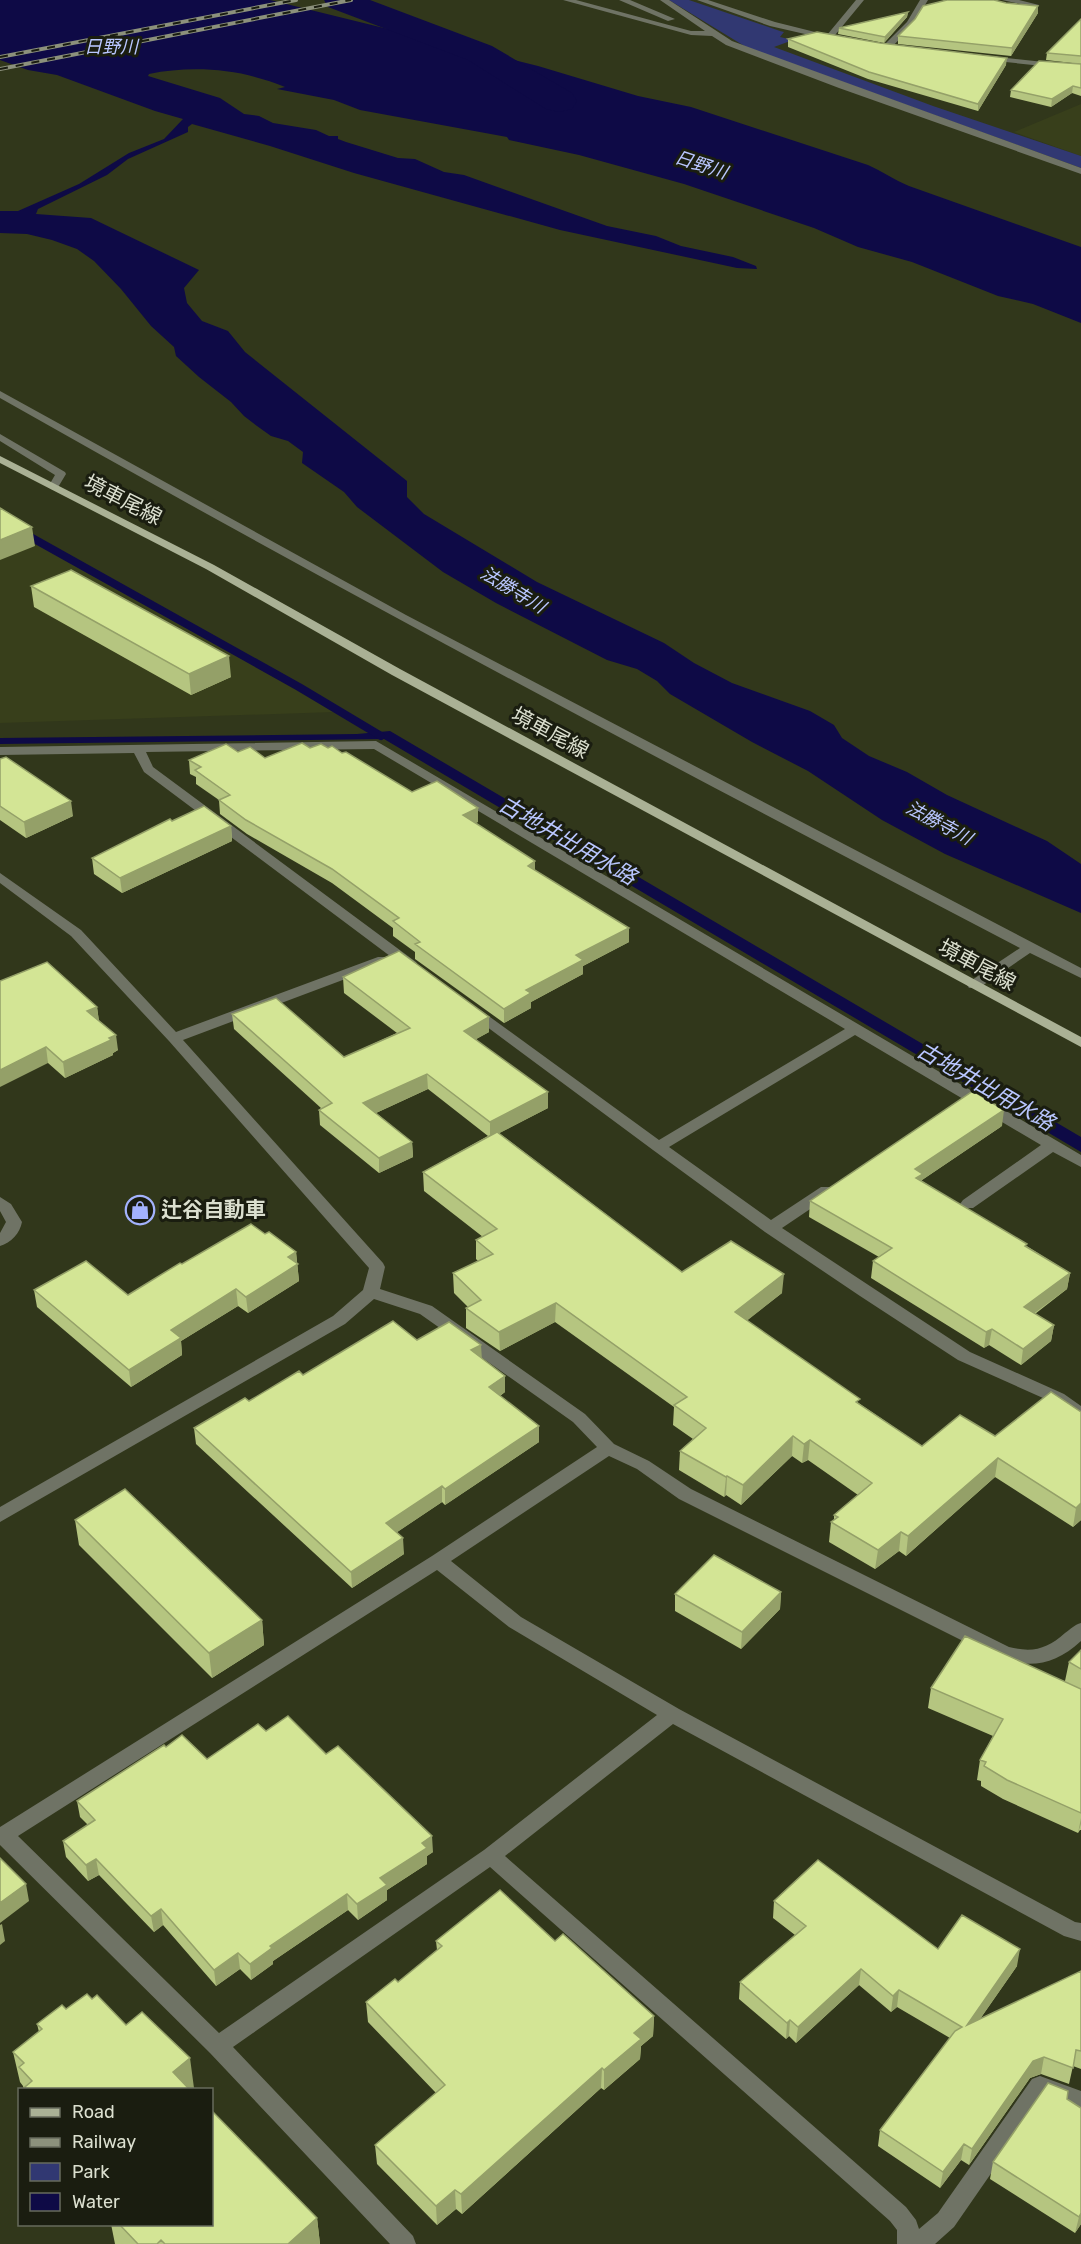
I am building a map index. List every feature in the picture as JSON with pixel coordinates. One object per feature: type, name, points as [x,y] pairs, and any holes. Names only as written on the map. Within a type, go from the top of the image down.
[{"type":"main road","name":"境車尾線","points":[[0,459],[210,567],[396,672],[1081,1043]]},
{"type":"street","points":[[567,0],[691,33],[713,34]]},
{"type":"street","points":[[623,0],[842,86],[1081,171]]},
{"type":"street","points":[[664,0],[713,34]]},
{"type":"street","points":[[701,0],[773,24],[839,39]]},
{"type":"street","points":[[829,37],[860,0]]},
{"type":"street","points":[[879,45],[893,47],[924,0]]},
{"type":"street","points":[[1006,0],[1035,5]]},
{"type":"street","points":[[976,56],[1081,68]]},
{"type":"street","points":[[0,394],[251,536],[502,672],[1081,974]]},
{"type":"street","points":[[0,437],[61,474],[53,487]]},
{"type":"street","points":[[0,751],[376,745],[855,1029],[965,1099],[1081,1161]]},
{"type":"street","points":[[138,749],[148,769],[426,976]]},
{"type":"street","points":[[0,877],[76,933],[174,1038],[377,1267],[371,1292],[339,1320],[0,1515]]},
{"type":"street","points":[[974,985],[1030,947]]},
{"type":"street","points":[[174,1038],[397,955]]},
{"type":"street","points":[[465,1005],[771,1228],[964,1356],[1058,1398],[1081,1414]]},
{"type":"street","points":[[658,1147],[855,1029]]},
{"type":"street","points":[[968,1204],[1052,1144]]},
{"type":"street","points":[[771,1228],[841,1182]]},
{"type":"street","points":[[0,1202],[14,1216],[14,1228],[0,1241]]},
{"type":"street","points":[[371,1292],[426,1310],[579,1418],[608,1448],[643,1465],[685,1494],[1004,1653],[1030,1659],[1050,1656],[1081,1630]]},
{"type":"street","points":[[405,2244],[218,2046],[2,1836],[438,1561],[608,1448]]},
{"type":"street","points":[[438,1561],[515,1622],[672,1714],[1071,1930],[1081,1932]]},
{"type":"street","points":[[1030,1659],[1045,1677]]},
{"type":"street","points":[[218,2046],[491,1856],[672,1714]]},
{"type":"street","points":[[491,1856],[898,2214],[908,2227],[908,2244]]},
{"type":"street","points":[[918,2244],[946,2220],[1040,2086],[1081,2101]]},
{"type":"shaded area","points":[[1081,104],[1081,156],[1014,132]]},
{"type":"shaded area","points":[[0,523],[225,649],[334,712],[0,723]]},
{"type":"green space","points":[[669,0],[689,0],[784,32],[780,37],[793,40],[774,47],[933,106],[1081,156],[1081,168],[746,47]]},
{"type":"water","name":"日野川","points":[[0,0],[270,0],[538,66],[638,96],[691,107],[868,165],[909,186],[1081,247],[1081,323],[1033,304],[998,296],[912,262],[858,247],[814,228],[684,184],[579,155],[509,140],[507,137],[360,110],[334,100],[277,89],[285,87],[252,76],[200,69],[166,71],[148,76],[220,98],[244,114],[259,116],[273,123],[338,136],[338,139],[346,142],[398,158],[415,159],[444,172],[464,175],[607,226],[656,236],[681,246],[733,257],[756,266],[757,269],[737,268],[560,230],[354,173],[192,124],[188,127],[188,132],[128,159],[107,175],[38,209],[36,214],[91,218],[199,270],[184,288],[187,303],[202,321],[228,331],[245,352],[407,481],[407,497],[424,514],[537,582],[664,643],[694,663],[732,683],[810,711],[834,725],[842,738],[869,756],[907,772],[947,795],[1047,841],[1081,864],[1081,913],[945,854],[882,820],[808,771],[752,742],[670,694],[657,681],[637,669],[607,660],[496,603],[443,572],[357,507],[344,492],[302,463],[303,452],[288,441],[271,436],[257,426],[199,377],[176,356],[174,347],[151,326],[121,289],[94,261],[77,249],[52,240],[27,234],[0,233],[0,211],[18,211],[79,184],[129,153],[164,139],[183,119],[57,75],[28,70],[0,60]]},
{"type":"water","name":"古地井出用水路","points":[[390,731],[1081,1137],[1081,1152],[384,739],[0,744],[0,738],[357,734]]},
{"type":"building","points":[[947,0],[994,0],[1038,6],[1012,48],[898,36],[915,19],[923,6]]},
{"type":"building","points":[[908,12],[885,37],[839,28]]},
{"type":"building","points":[[1081,19],[1081,56],[1047,53]]},
{"type":"building","points":[[817,32],[880,43],[1007,58],[978,104],[869,72],[788,39]]},
{"type":"building","points":[[1039,61],[1081,64],[1081,88],[1073,86],[1052,99],[1011,90]]},
{"type":"building","points":[[0,508],[32,527],[0,540]]},
{"type":"building","points":[[71,570],[229,656],[189,674],[31,586]]},
{"type":"building","points":[[302,743],[310,748],[321,744],[328,748],[332,746],[342,753],[346,752],[412,792],[437,781],[478,808],[463,815],[535,861],[528,866],[629,928],[576,955],[583,960],[526,990],[531,993],[504,1009],[415,944],[420,942],[393,921],[399,918],[332,869],[246,820],[219,800],[230,795],[195,770],[201,767],[189,760],[226,744],[238,752],[250,747],[265,758]]},
{"type":"building","points":[[6,757],[71,801],[24,822],[0,806],[0,759]]},
{"type":"building","points":[[204,806],[231,826],[120,878],[92,858],[170,819],[172,821]]},
{"type":"building","points":[[399,951],[489,1017],[464,1031],[548,1092],[490,1122],[427,1074],[363,1103],[412,1142],[379,1158],[319,1110],[332,1103],[232,1014],[276,998],[344,1057],[410,1028],[343,977]]},
{"type":"building","points":[[47,962],[97,1007],[87,1011],[116,1035],[109,1038],[111,1040],[63,1062],[46,1047],[0,1070],[0,981]]},
{"type":"building","points":[[973,1091],[1004,1110],[915,1169],[923,1174],[916,1178],[1027,1244],[1025,1246],[1070,1273],[1024,1307],[1054,1325],[1023,1349],[992,1329],[986,1332],[873,1261],[892,1248],[810,1201]]},
{"type":"building","points":[[497,1132],[682,1272],[731,1241],[784,1274],[735,1312],[860,1399],[856,1402],[922,1446],[960,1415],[995,1436],[1051,1392],[1081,1412],[1081,1503],[1076,1508],[998,1458],[908,1536],[901,1532],[878,1550],[831,1522],[838,1517],[834,1515],[872,1483],[810,1440],[804,1444],[793,1436],[743,1485],[680,1451],[706,1428],[674,1405],[687,1397],[556,1303],[499,1332],[466,1308],[481,1300],[453,1273],[493,1254],[476,1240],[497,1229],[423,1172]]},
{"type":"building","points":[[251,1224],[265,1234],[269,1232],[296,1252],[288,1257],[298,1264],[246,1297],[236,1289],[171,1330],[181,1338],[129,1370],[34,1290],[86,1261],[128,1295]]},
{"type":"building","points":[[393,1321],[417,1340],[449,1322],[481,1345],[471,1350],[505,1376],[489,1387],[539,1426],[445,1489],[442,1486],[386,1523],[403,1538],[351,1572],[194,1428],[245,1398],[249,1401],[299,1371],[303,1375]]},
{"type":"building","points":[[125,1489],[262,1620],[209,1653],[75,1520]]},
{"type":"building","points":[[714,1555],[781,1592],[742,1632],[675,1594]]},
{"type":"building","points":[[965,1636],[1081,1689],[1081,1813],[1007,1780],[984,1766],[986,1762],[980,1760],[1003,1719],[931,1688]]},
{"type":"building","points":[[1081,1650],[1081,1669],[1069,1662]]},
{"type":"building","points":[[288,1716],[326,1754],[338,1746],[432,1836],[422,1843],[427,1848],[380,1878],[387,1885],[357,1904],[347,1894],[270,1946],[272,1948],[250,1964],[238,1953],[214,1970],[161,1909],[151,1916],[96,1859],[86,1865],[63,1841],[95,1820],[77,1801],[182,1735],[207,1759],[258,1724],[266,1731]]},
{"type":"building","points":[[0,1858],[26,1884],[0,1903]]},
{"type":"building","points":[[818,1860],[938,1949],[962,1915],[1020,1949],[967,2025],[1081,1971],[1081,2051],[1076,2050],[1073,2068],[1044,2057],[1033,2061],[972,2149],[964,2144],[943,2172],[880,2130],[955,2031],[962,2027],[899,1990],[893,1996],[861,1969],[798,2027],[790,2020],[787,2023],[740,1982],[806,1926],[774,1901]]},
{"type":"building","points":[[500,1890],[555,1941],[563,1934],[654,2016],[634,2033],[641,2039],[604,2070],[602,2068],[461,2194],[455,2190],[436,2206],[375,2145],[445,2085],[366,2002],[395,1979],[398,1982],[442,1946],[436,1941]]},
{"type":"building","points":[[87,1994],[92,1999],[97,1995],[126,2025],[142,2012],[190,2058],[173,2072],[188,2088],[26,2088],[32,2081],[19,2067],[24,2063],[13,2052],[42,2029],[37,2024],[62,2005],[66,2009]]},
{"type":"building","points":[[1048,2083],[1068,2091],[1067,2099],[1081,2108],[1081,2213],[1079,2217],[993,2162]]},
{"type":"building","points":[[213,2112],[317,2218],[288,2244],[165,2244],[161,2240],[157,2244],[138,2244],[121,2226],[213,2226]]},
{"type":"waterway","name":"日野川","points":[[340,0],[480,53],[559,101]]},
{"type":"waterway","points":[[0,520],[299,687],[381,736]]},
{"type":"railway","points":[[0,57],[296,0]]},
{"type":"railway","points":[[0,69],[351,0]]},
{"type":"place","name":"辻谷自動車","points":[[140,1210]]},
{"type":"water label","name":"法勝寺川","points":[[513,590]]},
{"type":"water label","name":"法勝寺川","points":[[939,823]]}]
